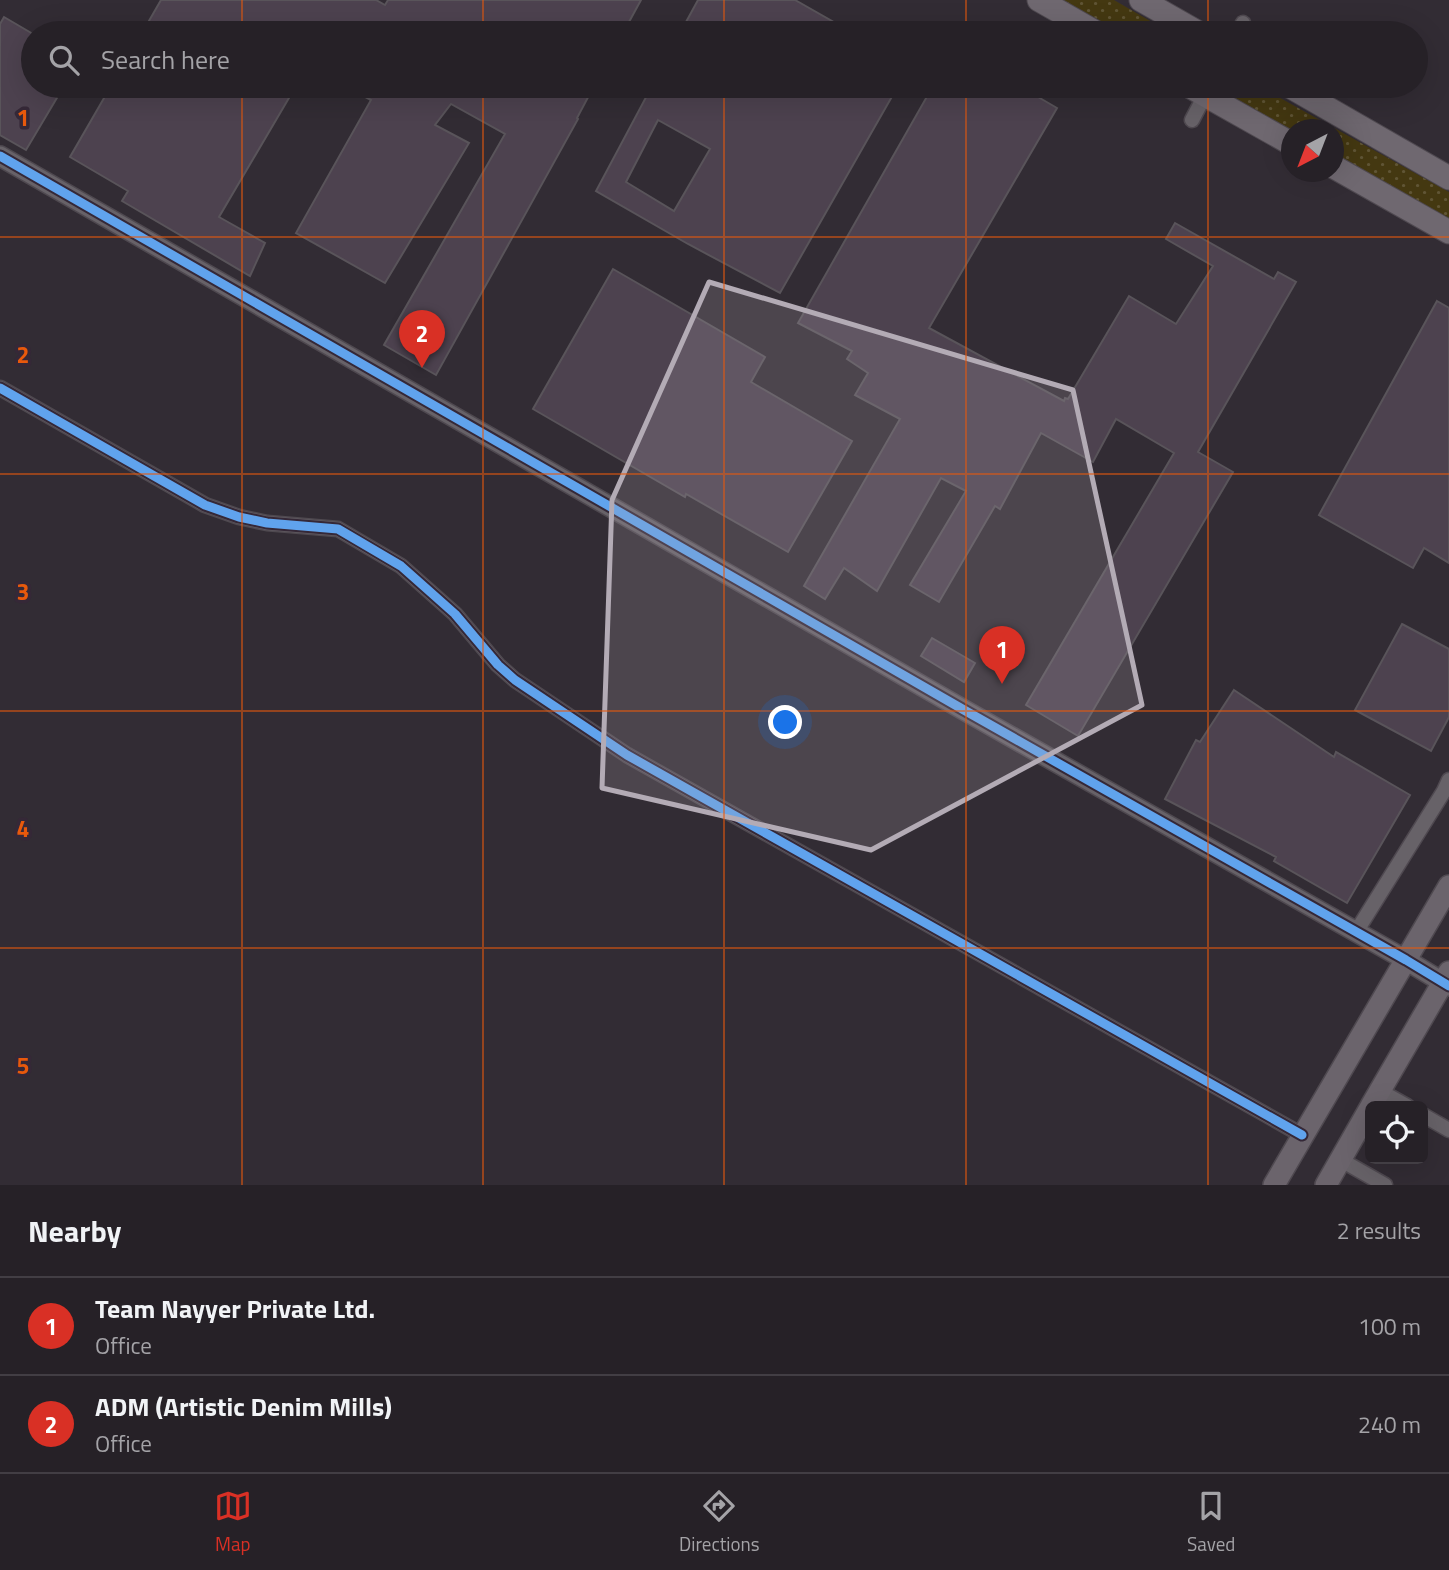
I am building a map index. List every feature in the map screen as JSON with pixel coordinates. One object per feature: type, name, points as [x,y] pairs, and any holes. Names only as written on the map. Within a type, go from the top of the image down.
[{"type":"main road","points":[[1038,0],[1076,21]]},
{"type":"main road","points":[[1140,0],[1178,21]]},
{"type":"main road","points":[[1211,98],[1281,138]]},
{"type":"main road","points":[[1310,98],[1449,178]]},
{"type":"main road","points":[[1344,173],[1449,232]]},
{"type":"main road","points":[[1274,1185],[1449,886]]},
{"type":"main road","points":[[1375,1101],[1447,981]]},
{"type":"main road","points":[[1326,1185],[1365,1118]]},
{"type":"street","points":[[1192,120],[1196,98]]},
{"type":"street","points":[[0,156],[964,710],[1447,981]]},
{"type":"street","points":[[0,388],[205,505],[258,521],[338,529],[401,566],[455,614],[498,665],[515,680],[627,755],[1302,1135]]},
{"type":"street","points":[[1356,932],[1449,780]]},
{"type":"street","points":[[1428,1118],[1449,1130]]},
{"type":"street","points":[[1341,1160],[1385,1185]]},
{"type":"highlighted area","points":[[709,282],[1073,390],[1142,705],[871,850],[602,788],[612,500]]},
{"type":"shaded area","points":[[1063,0],[1114,0],[1150,21],[1101,21]]},
{"type":"shaded area","points":[[1235,98],[1281,98],[1318,119],[1281,119],[1281,124]]},
{"type":"shaded area","points":[[1344,133],[1449,192],[1449,220],[1344,160]]},
{"type":"building","points":[[161,0],[376,0],[385,5],[388,0],[641,0],[630,21],[149,21]]},
{"type":"building","points":[[698,0],[795,0],[832,21],[687,21]]},
{"type":"building","points":[[4,17],[21,27],[21,98],[57,98],[26,150],[0,135],[0,24]]},
{"type":"building","points":[[104,98],[289,98],[219,217],[265,243],[250,276],[122,201],[128,191],[70,157]]},
{"type":"building","points":[[367,98],[588,98],[436,375],[384,345],[505,134],[451,104],[435,125],[469,143],[385,283],[296,233],[371,100]]},
{"type":"building","points":[[646,98],[891,98],[780,293],[596,191]],"holes":[[[658,120],[710,149],[674,211],[626,182]]]},
{"type":"building","points":[[926,98],[1040,98],[1057,108],[929,328],[1064,401],[1065,398],[1068,399],[1129,296],[1176,324],[1213,266],[1166,239],[1175,223],[1274,279],[1278,272],[1296,282],[1198,452],[1233,472],[1078,736],[1026,705],[1174,453],[1116,419],[1093,462],[1041,433],[1000,509],[995,506],[939,602],[910,585],[966,491],[941,478],[877,591],[844,568],[825,599],[804,586],[900,419],[855,395],[868,373],[847,359],[852,351],[798,323]]},
{"type":"building","points":[[613,269],[765,357],[751,382],[852,441],[788,552],[686,494],[685,497],[533,409]]},
{"type":"building","points":[[1437,301],[1449,308],[1449,563],[1424,548],[1413,568],[1319,515]]},
{"type":"building","points":[[1402,624],[1449,649],[1449,717],[1431,751],[1355,710]]},
{"type":"building","points":[[932,638],[975,663],[964,682],[921,656]]},
{"type":"building","points":[[1234,690],[1334,757],[1336,752],[1410,795],[1347,903],[1274,861],[1276,857],[1165,799],[1196,740],[1200,742]]},
{"type":"cycle path","points":[[0,156],[1449,986]]},
{"type":"cycle path","points":[[0,388],[205,505],[267,523],[338,529],[401,566],[455,614],[498,665],[515,680],[627,755],[1302,1135]]},
{"type":"place","name":"ADM (Artistic Denim Mills)","points":[[422,368]]},
{"type":"place","name":"Team Nayyer Private Ltd.","points":[[1002,684]]}]
